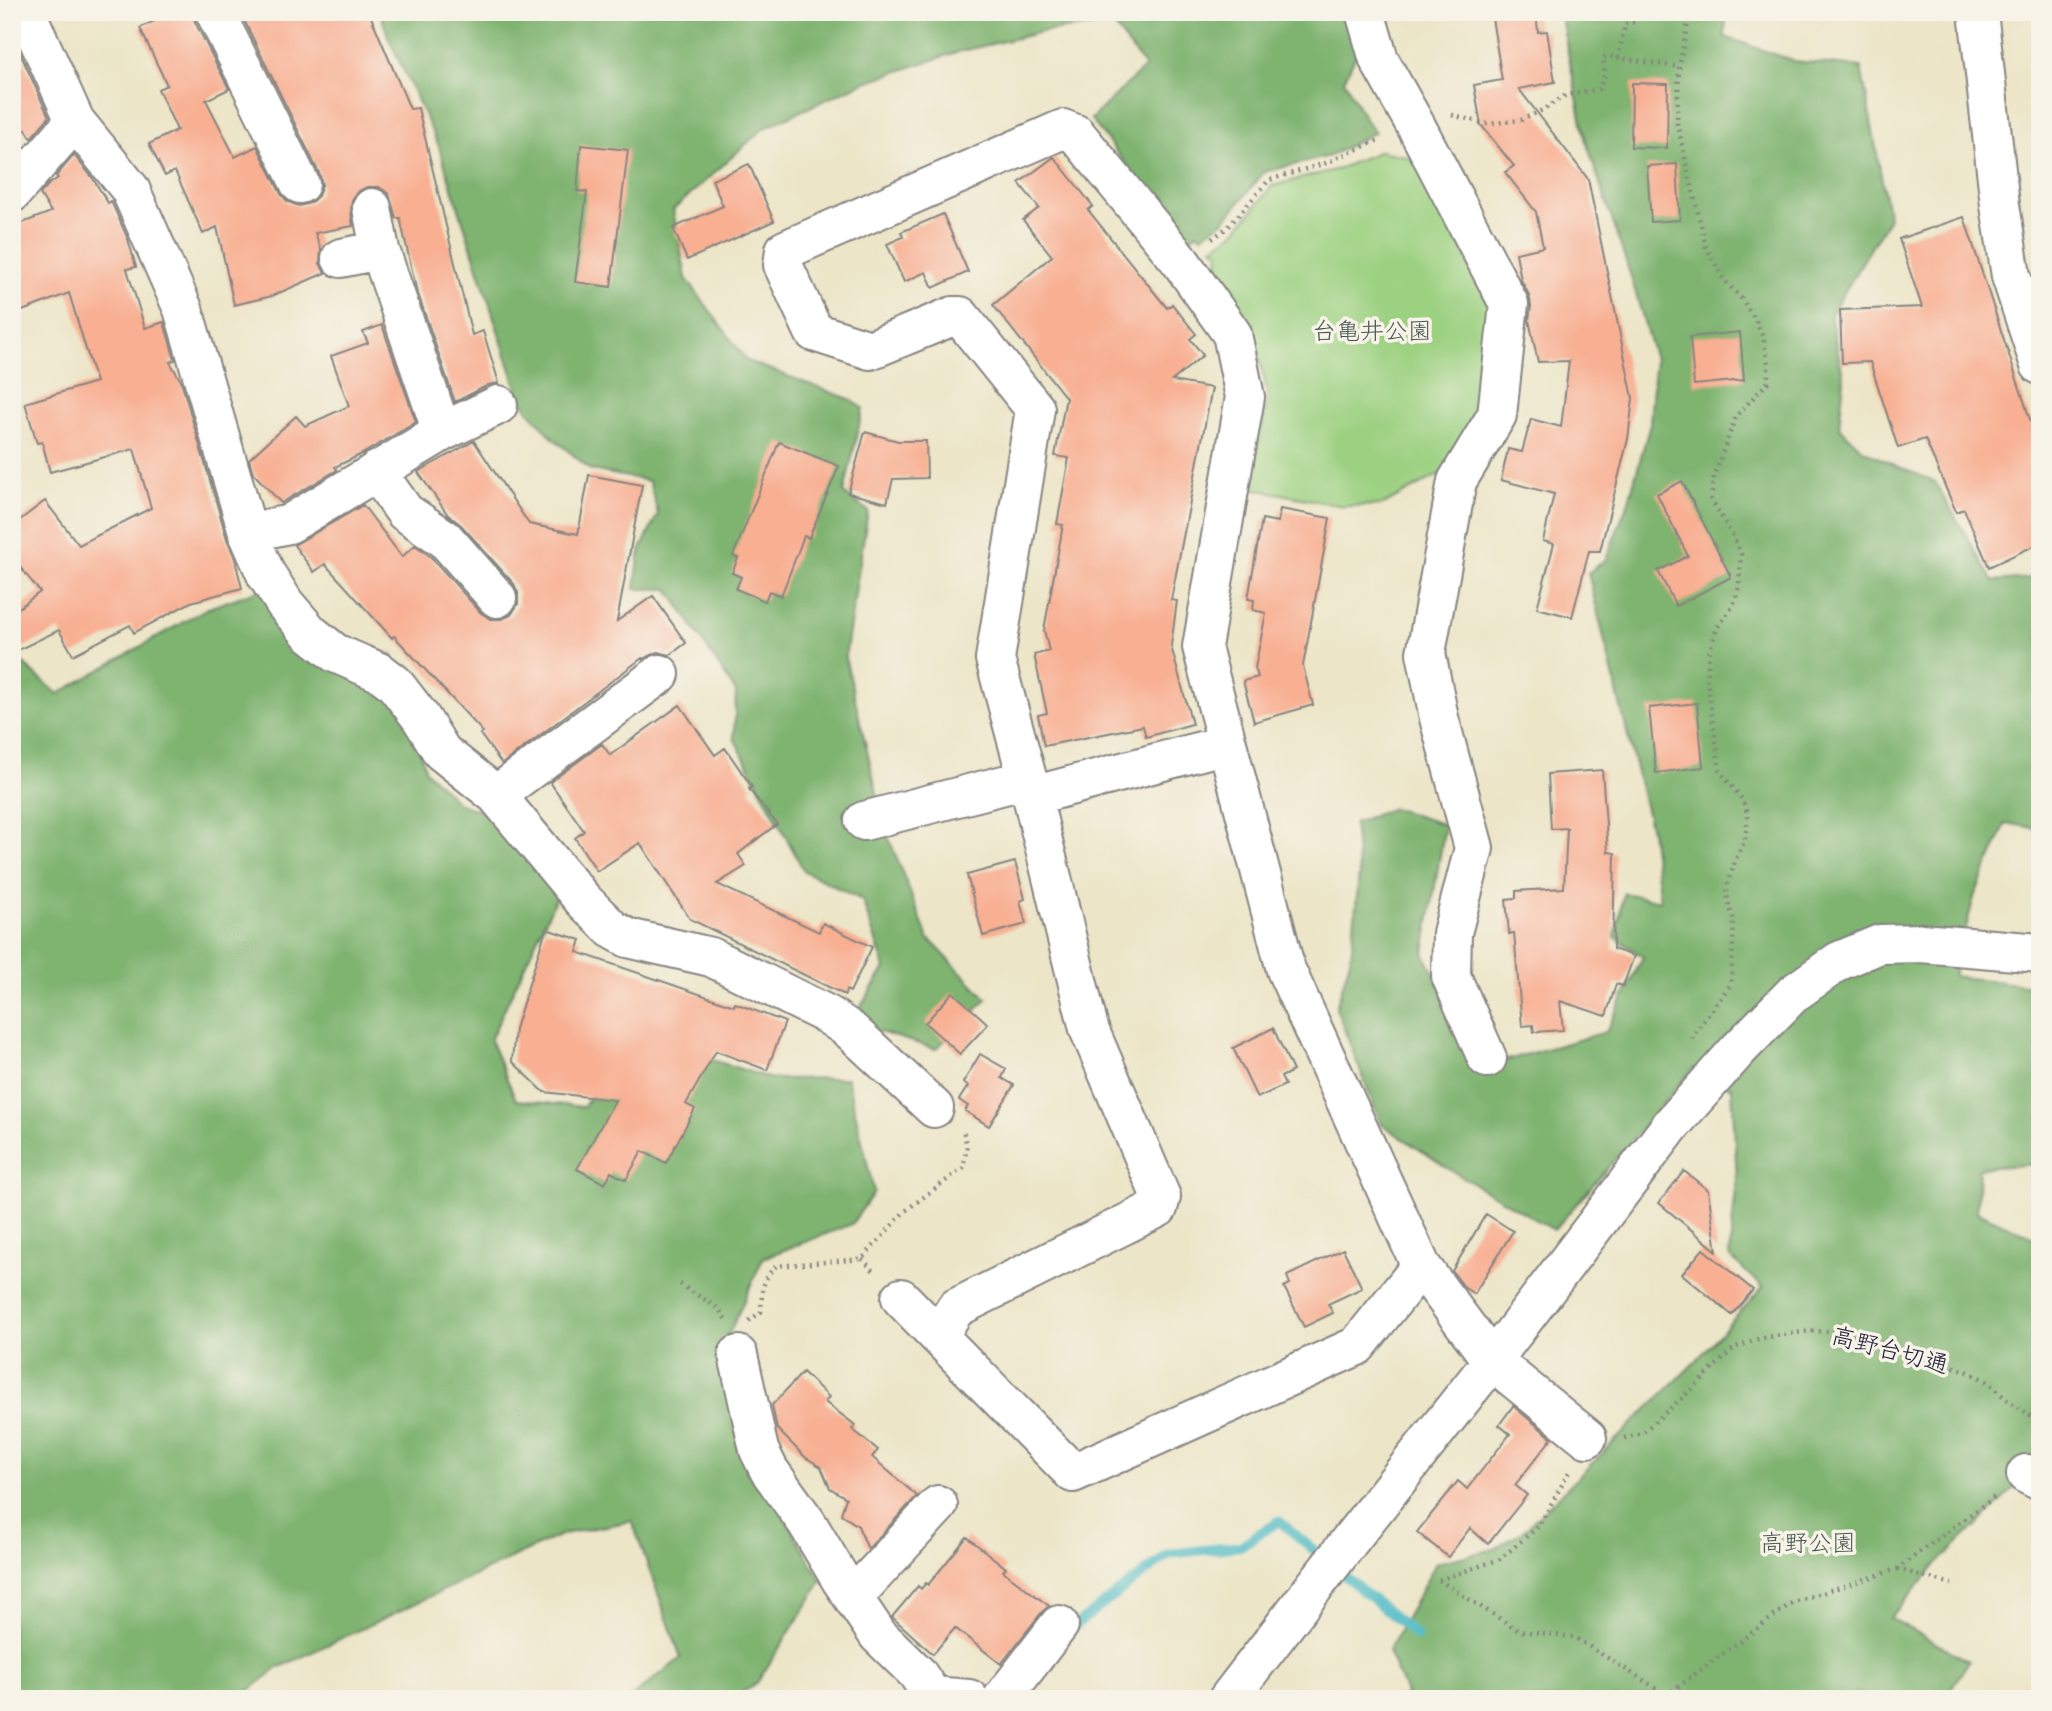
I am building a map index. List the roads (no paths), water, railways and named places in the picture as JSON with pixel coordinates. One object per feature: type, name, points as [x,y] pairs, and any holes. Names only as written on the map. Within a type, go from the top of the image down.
[{"type":"street","points":[[215,12],[300,184]]},
{"type":"street","points":[[1366,12],[1379,60],[1509,304],[1497,415],[1457,481],[1426,653],[1439,718],[1474,848],[1452,933],[1451,976],[1487,1058]]},
{"type":"street","points":[[1978,12],[2000,205],[2011,276],[2040,365]]},
{"type":"street","points":[[33,23],[75,121],[130,189],[183,309],[248,533],[265,574],[285,604],[310,634],[335,653],[382,673],[394,684],[421,718],[442,752],[496,795],[583,900],[612,929],[628,938],[711,957],[828,1014],[850,1030],[934,1108]]},
{"type":"street","points":[[12,193],[75,121]]},
{"type":"street","points":[[938,1336],[956,1308],[1158,1208],[1161,1197],[1089,1030],[995,659],[1035,409],[960,316],[953,316],[870,350],[814,332],[783,265],[785,250],[1063,129],[1076,134],[1181,262],[1232,334],[1245,397],[1202,647],[1286,970],[1421,1266],[1492,1362],[1587,1438]]},
{"type":"street","points":[[372,208],[380,250],[442,432]]},
{"type":"street","points":[[341,258],[380,250]]},
{"type":"street","points":[[248,533],[289,524],[442,432],[498,405]]},
{"type":"street","points":[[376,471],[405,512],[445,540],[497,598]]},
{"type":"street","points":[[496,795],[660,674]]},
{"type":"street","points":[[864,821],[1227,744]]},
{"type":"street","points":[[1228,1699],[1492,1362],[1672,1124],[1739,1049],[1805,985],[1839,961],[1880,944],[1921,943],[2040,953]]},
{"type":"street","points":[[901,1298],[1073,1473],[1357,1346],[1421,1266]]},
{"type":"street","points":[[736,1343],[759,1450],[878,1635],[941,1698]]},
{"type":"street","points":[[854,1596],[938,1505]]},
{"type":"street","points":[[1002,1699],[1059,1625]]},
{"type":"waterway","points":[[1069,1633],[1169,1554],[1240,1546],[1279,1521],[1417,1636]]},
{"type":"park label","name":"台亀井公園","points":[[1372,331]]},
{"type":"park label","name":"高野公園","points":[[1808,1543]]}]
